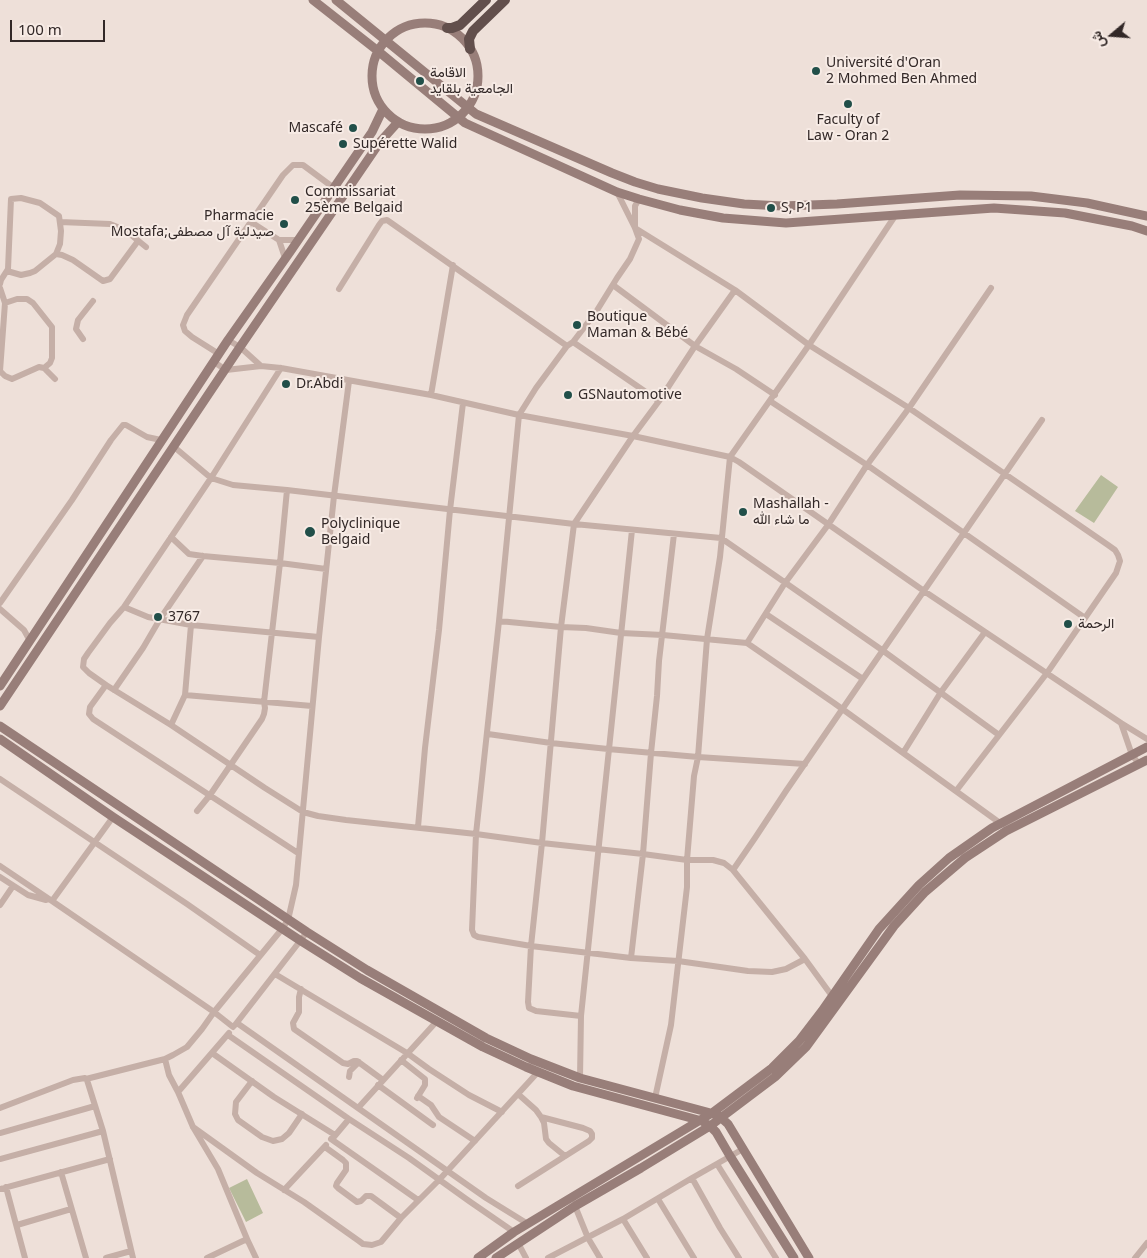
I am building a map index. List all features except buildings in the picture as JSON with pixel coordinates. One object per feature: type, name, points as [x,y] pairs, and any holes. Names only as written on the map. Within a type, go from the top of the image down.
[{"type":"highway","points":[[447,28],[460,26],[486,0]]},
{"type":"highway","points":[[470,49],[469,40],[473,31],[505,0]]},
{"type":"main road","points":[[313,0],[378,51],[465,124],[639,200],[723,218],[786,223],[994,208],[1066,213],[1147,230]]},
{"type":"main road","points":[[336,0],[476,114],[635,182],[702,198],[744,204],[782,206],[960,195],[1031,196],[1087,202],[1147,216]]},
{"type":"main road","points":[[421,23],[447,28],[460,37],[470,49],[476,64],[478,79],[472,98],[458,118],[444,125],[428,129],[418,129],[398,122],[383,109],[376,98],[372,85],[372,73],[378,51],[385,40],[408,26],[421,23]]},
{"type":"main road","points":[[0,686],[228,340],[372,132],[383,109]]},
{"type":"main road","points":[[0,706],[240,347],[380,142],[398,122]]},
{"type":"main road","points":[[0,726],[288,920],[366,970],[486,1038],[531,1059],[580,1078],[722,1117],[809,1258]]},
{"type":"main road","points":[[0,740],[282,929],[360,978],[483,1047],[573,1086],[699,1120],[710,1126],[716,1132],[794,1258]]},
{"type":"main road","points":[[478,1258],[514,1232],[712,1113],[772,1068],[799,1041],[878,929],[919,885],[949,858],[1000,823],[1147,748]]},
{"type":"main road","points":[[496,1258],[576,1206],[710,1126],[774,1077],[806,1047],[894,926],[925,892],[965,858],[1006,831],[1143,762]]},
{"type":"street","points":[[334,188],[303,165],[293,165],[283,175],[187,315],[183,325],[185,331],[216,358],[226,370],[261,366],[281,368],[431,395],[519,415],[633,436],[730,457],[924,591],[1147,739]]},
{"type":"street","points":[[617,192],[635,228],[639,239],[637,246],[596,312],[536,388],[519,415],[488,734],[476,834],[472,930],[478,937],[531,946],[631,958],[678,961],[748,971],[772,972],[786,969],[805,959]]},
{"type":"street","points":[[0,284],[7,270],[12,199],[21,198],[40,203],[59,216],[60,244],[56,254],[30,273],[21,275],[7,270]]},
{"type":"street","points":[[635,228],[634,206],[639,200]]},
{"type":"street","points":[[655,1098],[671,1024],[687,887],[687,860],[694,776],[698,757],[707,639],[720,557],[730,457],[809,345],[895,216]]},
{"type":"street","points":[[339,289],[382,221],[387,220],[570,344],[659,401]]},
{"type":"street","points":[[60,222],[110,224],[125,230],[146,247]]},
{"type":"street","points":[[251,222],[278,240],[286,258]]},
{"type":"street","points":[[635,228],[735,290],[809,345],[909,408],[1108,545],[1118,555],[1120,561],[1116,573],[1047,673],[956,791]]},
{"type":"street","points":[[278,240],[298,240]]},
{"type":"street","points":[[56,254],[73,260],[103,281],[110,279],[138,241]]},
{"type":"street","points":[[431,395],[453,266]]},
{"type":"street","points":[[613,285],[695,346],[736,368],[772,398],[1085,618]]},
{"type":"street","points":[[0,288],[5,303],[0,370],[5,376],[12,378],[39,367],[44,368],[55,379]]},
{"type":"street","points":[[747,643],[867,465],[909,408],[991,288]]},
{"type":"street","points":[[581,1016],[536,1011],[529,1008],[528,1002],[531,946],[561,627],[574,524],[735,290]]},
{"type":"street","points":[[5,303],[17,298],[27,299],[33,303],[52,327],[52,358],[50,363],[44,368]]},
{"type":"street","points":[[83,339],[76,329],[78,320],[93,301]]},
{"type":"street","points":[[228,340],[240,347],[261,366]]},
{"type":"street","points":[[281,368],[211,478],[124,607],[84,659],[83,667],[88,673],[303,812],[318,816],[687,860],[714,860],[724,863],[733,870],[805,959],[832,996]]},
{"type":"street","points":[[0,1108],[73,1080],[86,1079],[165,1059],[187,1046],[288,920],[296,884],[326,569],[349,381]]},
{"type":"street","points":[[418,827],[450,510],[463,403]]},
{"type":"street","points":[[733,870],[862,678],[1042,420]]},
{"type":"street","points":[[0,603],[123,425],[147,437],[161,440]]},
{"type":"street","points":[[147,437],[156,449]]},
{"type":"street","points":[[174,446],[211,478],[233,485],[574,524],[721,538],[882,650],[999,735]]},
{"type":"street","points":[[197,811],[262,719],[265,708],[271,632],[287,490]]},
{"type":"street","points":[[580,1078],[581,1016],[632,530]]},
{"type":"street","points":[[631,958],[643,854],[659,661],[674,534]]},
{"type":"street","points":[[171,537],[189,554],[326,569]]},
{"type":"street","points":[[114,690],[203,556]]},
{"type":"street","points":[[124,607],[148,618],[191,625],[319,636]]},
{"type":"street","points":[[0,609],[24,630],[30,641]]},
{"type":"street","points":[[766,614],[862,678]]},
{"type":"street","points":[[499,620],[621,633],[663,634],[747,643],[903,752],[1000,823]]},
{"type":"street","points":[[171,725],[185,695],[191,625]]},
{"type":"street","points":[[24,630],[37,630]]},
{"type":"street","points":[[903,752],[941,692],[985,632]]},
{"type":"street","points":[[106,685],[90,707],[90,714],[93,719],[298,853]]},
{"type":"street","points":[[185,695],[312,706]]},
{"type":"street","points":[[1121,723],[1132,755],[1143,762]]},
{"type":"street","points":[[488,734],[608,749],[805,764]]},
{"type":"street","points":[[0,779],[260,955]]},
{"type":"street","points":[[52,901],[113,817]]},
{"type":"street","points":[[0,866],[394,1132],[486,1198],[528,1224]]},
{"type":"street","points":[[0,877],[28,895],[52,901]]},
{"type":"street","points":[[0,905],[14,886]]},
{"type":"street","points":[[178,1092],[228,1035],[307,932]]},
{"type":"street","points":[[275,974],[406,1053],[469,1095],[502,1112]]},
{"type":"street","points":[[301,989],[298,1001],[299,1012],[293,1023],[294,1029],[343,1063],[359,1062],[383,1080]]},
{"type":"street","points":[[358,1108],[437,1021]]},
{"type":"street","points":[[228,1035],[514,1232]]},
{"type":"street","points":[[212,1053],[302,1114],[418,1200]]},
{"type":"street","points":[[165,1059],[169,1075],[193,1127],[218,1169],[256,1258]]},
{"type":"street","points":[[401,1060],[425,1079],[425,1085],[417,1097],[431,1105],[439,1117],[475,1141]]},
{"type":"street","points":[[349,1077],[350,1071],[359,1062]]},
{"type":"street","points":[[193,1127],[257,1173],[304,1202],[363,1244],[377,1244],[381,1242],[401,1218],[439,1180],[538,1072]]},
{"type":"street","points":[[86,1079],[103,1131],[133,1258]]},
{"type":"street","points":[[252,1081],[236,1102],[235,1114],[238,1120],[262,1137],[273,1141],[282,1139],[289,1133],[302,1114]]},
{"type":"street","points":[[378,1086],[433,1125]]},
{"type":"street","points":[[518,1094],[541,1117],[549,1143],[565,1156]]},
{"type":"street","points":[[0,1099],[7,1105]]},
{"type":"street","points":[[0,1133],[95,1106]]},
{"type":"street","points":[[518,1186],[592,1138],[590,1131],[583,1128],[541,1117]]},
{"type":"street","points":[[284,1190],[349,1118]]},
{"type":"street","points":[[0,1159],[103,1131]]},
{"type":"street","points":[[325,1146],[346,1163],[346,1170],[336,1184],[338,1188],[357,1202],[366,1196],[371,1196],[401,1218]]},
{"type":"street","points":[[548,1258],[623,1219],[743,1149]]},
{"type":"street","points":[[25,1258],[17,1225],[3,1188],[110,1159]]},
{"type":"street","points":[[717,1164],[776,1258]]},
{"type":"street","points":[[60,1172],[86,1258]]},
{"type":"street","points":[[692,1178],[739,1258]]},
{"type":"street","points":[[658,1199],[694,1258]]},
{"type":"street","points":[[576,1206],[588,1238],[600,1258]]},
{"type":"street","points":[[17,1225],[71,1209]]},
{"type":"street","points":[[623,1219],[647,1258]]},
{"type":"street","points":[[207,1258],[248,1239]]},
{"type":"street","points":[[518,1243],[526,1258]]},
{"type":"street","points":[[1135,1258],[1147,1243]]},
{"type":"street","points":[[106,1258],[131,1251]]},
{"type":"green space","points":[[1101,475],[1118,487],[1094,523],[1075,511]]},
{"type":"green space","points":[[247,1179],[263,1213],[246,1222],[229,1188]]},
{"type":"place","name":"Université d'Oran 2 Mohmed Ben Ahmed","points":[[816,71]]},
{"type":"place","name":"الاقامة الجامعية بلقايد","points":[[420,81]]},
{"type":"place","name":"Faculty of Law - Oran 2","points":[[848,104]]},
{"type":"place","name":"Mascafé","points":[[353,128]]},
{"type":"place","name":"Supérette Walid","points":[[343,144]]},
{"type":"place","name":"Commissariat 25ème Belgaid","points":[[295,200]]},
{"type":"place","name":"S, P1","points":[[771,208]]},
{"type":"place","name":"Pharmacie Mostafa;صيدلية آل مصطفى","points":[[284,224]]},
{"type":"place","name":"Boutique Maman & Bébé","points":[[577,325]]},
{"type":"place","name":"Dr.Abdi","points":[[286,384]]},
{"type":"place","name":"GSNautomotive","points":[[568,395]]},
{"type":"place","name":"Mashallah - ما شاء الله","points":[[743,512]]},
{"type":"place","name":"Polyclinique Belgaid","points":[[310,532]]},
{"type":"place","name":"3767","points":[[158,617]]},
{"type":"place","name":"الرحمة","points":[[1068,624]]}]
